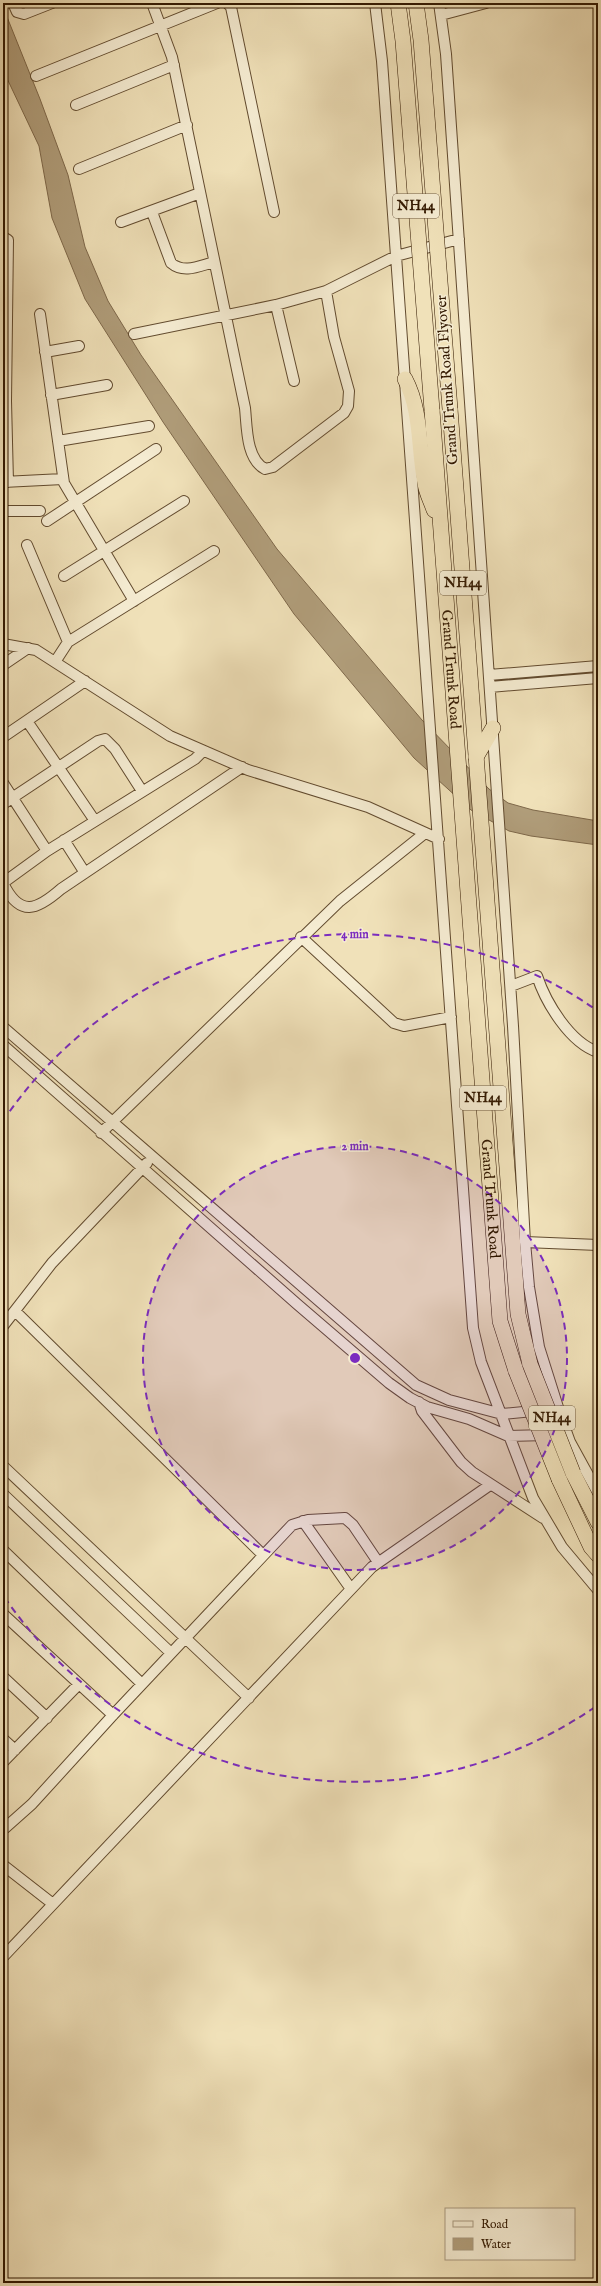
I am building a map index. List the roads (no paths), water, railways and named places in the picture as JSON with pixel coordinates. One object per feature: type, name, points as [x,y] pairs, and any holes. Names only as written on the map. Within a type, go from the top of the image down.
[{"type":"highway","name":"Grand Trunk Road Flyover","points":[[398,3],[403,41],[440,525]]},
{"type":"highway","name":"Grand Trunk Road Flyover","points":[[416,3],[422,40],[476,757]]},
{"type":"highway","points":[[405,379],[411,390],[417,419],[425,485],[440,525]]},
{"type":"highway","name":"Grand Trunk Road","points":[[440,525],[500,1321],[516,1371],[559,1479],[591,1547],[598,1555]]},
{"type":"highway","points":[[476,757],[493,728]]},
{"type":"highway","name":"Grand Trunk Road","points":[[476,757],[518,1314],[533,1371],[573,1473],[598,1522]]},
{"type":"street","points":[[13,3],[17,12],[22,14],[52,3]]},
{"type":"street","points":[[152,3],[162,26],[174,65],[226,316],[250,447],[258,464],[265,469],[269,469],[344,413],[348,406],[349,391],[334,337],[326,291]]},
{"type":"street","points":[[36,76],[218,3]]},
{"type":"street","points":[[227,3],[231,7],[274,212]]},
{"type":"street","points":[[375,3],[382,61],[473,1328],[481,1362],[502,1414],[508,1436],[534,1498],[562,1547],[598,1590]]},
{"type":"street","points":[[439,3],[446,54],[511,986],[525,1242],[533,1319],[558,1409],[567,1434],[598,1493]]},
{"type":"street","points":[[441,14],[486,3]]},
{"type":"street","points":[[76,105],[174,65]]},
{"type":"street","points":[[79,169],[187,126]]},
{"type":"street","points":[[121,222],[152,212],[200,193]]},
{"type":"street","points":[[152,212],[171,263],[178,269],[185,270],[214,262]]},
{"type":"street","points":[[3,238],[8,240],[4,401],[6,482],[63,479]]},
{"type":"street","points":[[134,334],[276,305],[326,291],[396,256],[459,239]]},
{"type":"street","points":[[276,305],[294,381]]},
{"type":"street","points":[[40,314],[63,479],[134,601]]},
{"type":"street","points":[[45,352],[79,346]]},
{"type":"street","points":[[51,395],[107,386]]},
{"type":"street","points":[[58,441],[149,426]]},
{"type":"street","points":[[47,521],[156,449]]},
{"type":"street","points":[[64,576],[184,501]]},
{"type":"street","points":[[3,511],[40,511]]},
{"type":"street","points":[[26,545],[68,642]]},
{"type":"street","points":[[55,662],[68,642],[214,551]]},
{"type":"street","points":[[3,644],[36,650],[170,736],[203,751],[242,768],[368,807],[439,839]]},
{"type":"street","points":[[3,665],[28,648]]},
{"type":"street","points":[[489,675],[598,666]]},
{"type":"street","points":[[490,687],[598,678]]},
{"type":"street","points":[[3,737],[85,681]]},
{"type":"street","points":[[27,721],[95,821]]},
{"type":"street","points":[[3,804],[98,741],[105,739],[114,749],[142,791]]},
{"type":"street","points":[[203,751],[195,759],[47,851],[3,883],[8,893],[28,908],[35,908],[44,904],[60,889],[242,768]]},
{"type":"street","points":[[3,783],[47,851]]},
{"type":"street","points":[[101,1133],[301,937],[340,901],[425,833]]},
{"type":"street","points":[[64,840],[84,873]]},
{"type":"street","points":[[301,937],[394,1023],[404,1026],[451,1017]]},
{"type":"street","points":[[511,986],[537,976],[544,996],[570,1032],[589,1049],[598,1052]]},
{"type":"street","points":[[3,1027],[308,1293],[419,1387],[449,1400],[502,1414],[558,1409]]},
{"type":"street","points":[[3,1045],[101,1133],[297,1304],[389,1383],[419,1404],[469,1419],[508,1436],[567,1434]]},
{"type":"street","points":[[3,1326],[52,1263],[152,1156]]},
{"type":"street","points":[[525,1242],[598,1244]]},
{"type":"street","points":[[297,1304],[308,1293]]},
{"type":"street","points":[[15,1311],[263,1555]]},
{"type":"street","points":[[419,1387],[419,1404],[422,1411],[461,1462],[490,1485],[545,1519]]},
{"type":"street","points":[[3,1466],[249,1698]]},
{"type":"street","points":[[3,1957],[378,1562],[490,1485]]},
{"type":"street","points":[[3,1494],[171,1653]]},
{"type":"street","points":[[5,1828],[32,1804],[263,1555],[286,1531],[298,1522],[339,1517],[345,1518],[353,1524],[378,1562]]},
{"type":"street","points":[[303,1521],[351,1589]]},
{"type":"street","points":[[4,1553],[142,1684]]},
{"type":"street","points":[[3,1614],[113,1715]]},
{"type":"street","points":[[3,1677],[46,1718]]},
{"type":"street","points":[[3,1762],[80,1684]]},
{"type":"street","points":[[3,1739],[14,1750]]},
{"type":"street","points":[[3,1865],[53,1904]]},
{"type":"water","points":[[3,7],[40,99],[68,175],[85,247],[108,301],[141,355],[277,549],[422,720],[489,789],[508,803],[533,810],[598,821],[598,845],[531,836],[509,831],[471,810],[414,758],[294,614],[163,422],[85,299],[52,218],[39,146],[3,70]]}]
